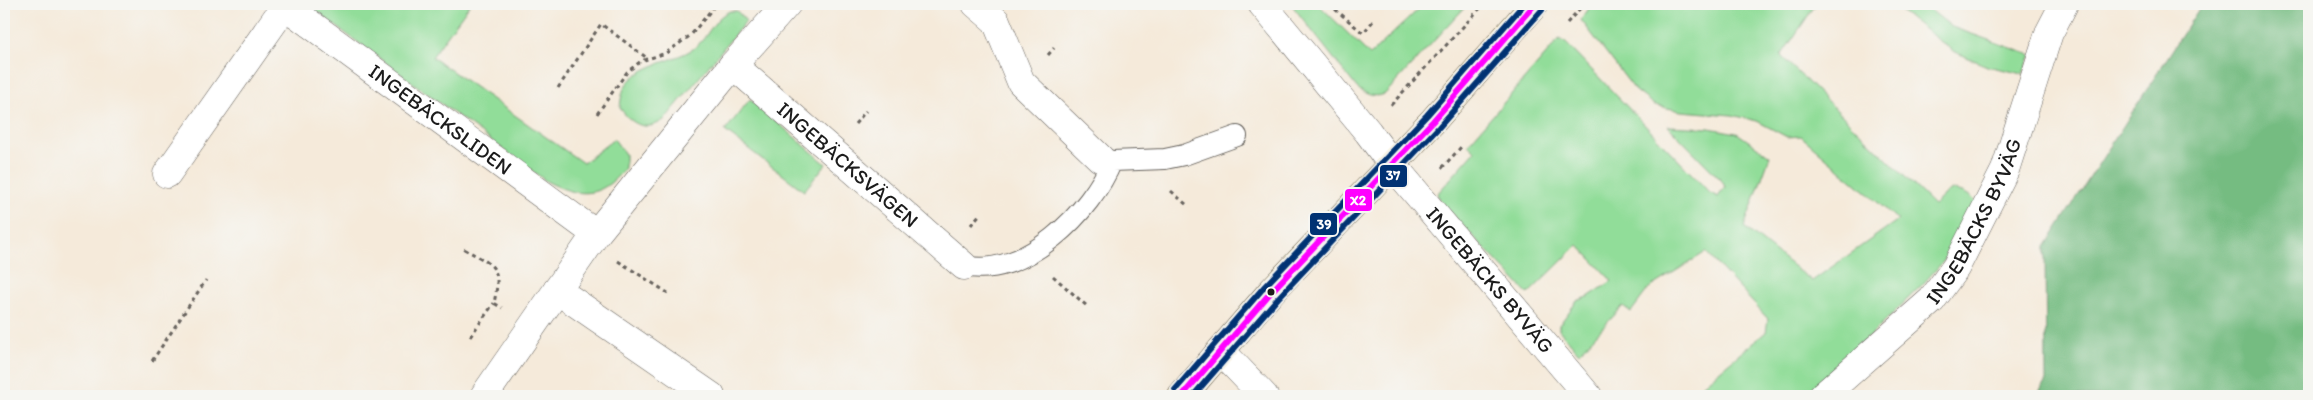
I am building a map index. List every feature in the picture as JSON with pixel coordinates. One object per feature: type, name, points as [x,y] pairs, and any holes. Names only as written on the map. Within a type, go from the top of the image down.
[{"type":"main road","points":[[1182,396],[1271,292],[1391,163],[1433,121],[1535,4]]},
{"type":"street","points":[[484,396],[593,238],[733,65],[786,4]]},
{"type":"street","points":[[976,4],[996,21],[1021,82],[1106,160]]},
{"type":"street","points":[[1262,4],[1368,132],[1391,163]]},
{"type":"street","name":"INGEBÄCKS BYVÄG","points":[[1823,396],[1932,300],[1956,267],[2005,170],[2049,33],[2064,4]]},
{"type":"street","name":"INGEBÄCKSLIDEN","points":[[167,174],[284,5],[593,238]]},
{"type":"street","name":"INGEBÄCKSVÄGEN","points":[[733,65],[964,266]]},
{"type":"street","name":"INGEBÄCKS BYVÄG","points":[[1391,163],[1588,396]]},
{"type":"street","points":[[558,290],[711,396]]},
{"type":"street","points":[[1221,351],[1264,396]]},
{"type":"lane","points":[[964,266],[979,269],[1020,259],[1035,251],[1091,200],[1104,181],[1106,160],[1165,159],[1192,152],[1237,136]]},
{"type":"path","points":[[598,114],[627,72],[647,59],[666,52],[691,35],[716,4]]},
{"type":"path","points":[[1329,4],[1363,33],[1374,20]]},
{"type":"path","points":[[1368,132],[1484,4]]},
{"type":"path","points":[[558,88],[601,24],[647,59]]},
{"type":"path","points":[[593,238],[668,293]]},
{"type":"path","points":[[464,249],[488,262],[498,273],[494,303],[470,337]]},
{"type":"path","points":[[1035,251],[1046,270],[1088,307]]},
{"type":"path","points":[[152,361],[206,280]]},
{"type":"path","points":[[494,303],[532,326]]},
{"type":"green space","points":[[306,4],[470,4],[432,57],[583,163],[614,139],[625,154],[625,168],[607,185],[589,192],[579,193],[558,187],[546,181]]},
{"type":"green space","points":[[1291,4],[1318,4],[1370,55],[1424,4],[1468,4],[1385,94],[1374,96],[1357,88]]},
{"type":"green space","points":[[1592,4],[1816,4],[1781,56],[1934,205],[1950,190],[1967,194],[1980,206],[1951,253],[1921,286],[1808,396],[1708,396],[1701,386],[1766,332],[1768,319],[1706,252],[1649,288],[1631,312],[1623,306],[1579,353],[1559,330],[1559,325],[1577,301],[1588,297],[1612,281],[1578,245],[1528,294],[1443,205],[1437,194],[1475,151],[1468,144],[1559,39],[1566,43],[1710,193],[1718,197],[1725,187],[1722,181],[1668,126],[1709,128],[1737,133],[1770,156],[1744,227],[1812,281],[1898,220],[1801,136],[1787,137],[1757,121],[1732,115],[1681,111],[1654,105],[1635,90],[1581,20]]},
{"type":"green space","points":[[1892,4],[1923,4],[1952,27],[2031,55],[2023,74],[1987,66],[1953,51]]},
{"type":"green space","points":[[2202,4],[2309,4],[2309,396],[2037,396],[2046,381],[2045,247]]},
{"type":"green space","points":[[730,11],[737,11],[746,21],[665,119],[652,126],[646,126],[635,123],[630,119],[620,108],[621,97],[627,83],[644,70],[693,49],[703,40],[719,18]]},
{"type":"green space","points":[[750,99],[826,164],[804,191],[725,131]]},
{"type":"transit line","name":"39","points":[[1175,390],[1265,286],[1427,115],[1524,4]]},
{"type":"transit line","name":"X2","points":[[1182,396],[1271,292],[1433,121],[1535,4]]},
{"type":"transit line","name":"37","points":[[1193,396],[1278,298],[1439,127],[1542,10]]}]
